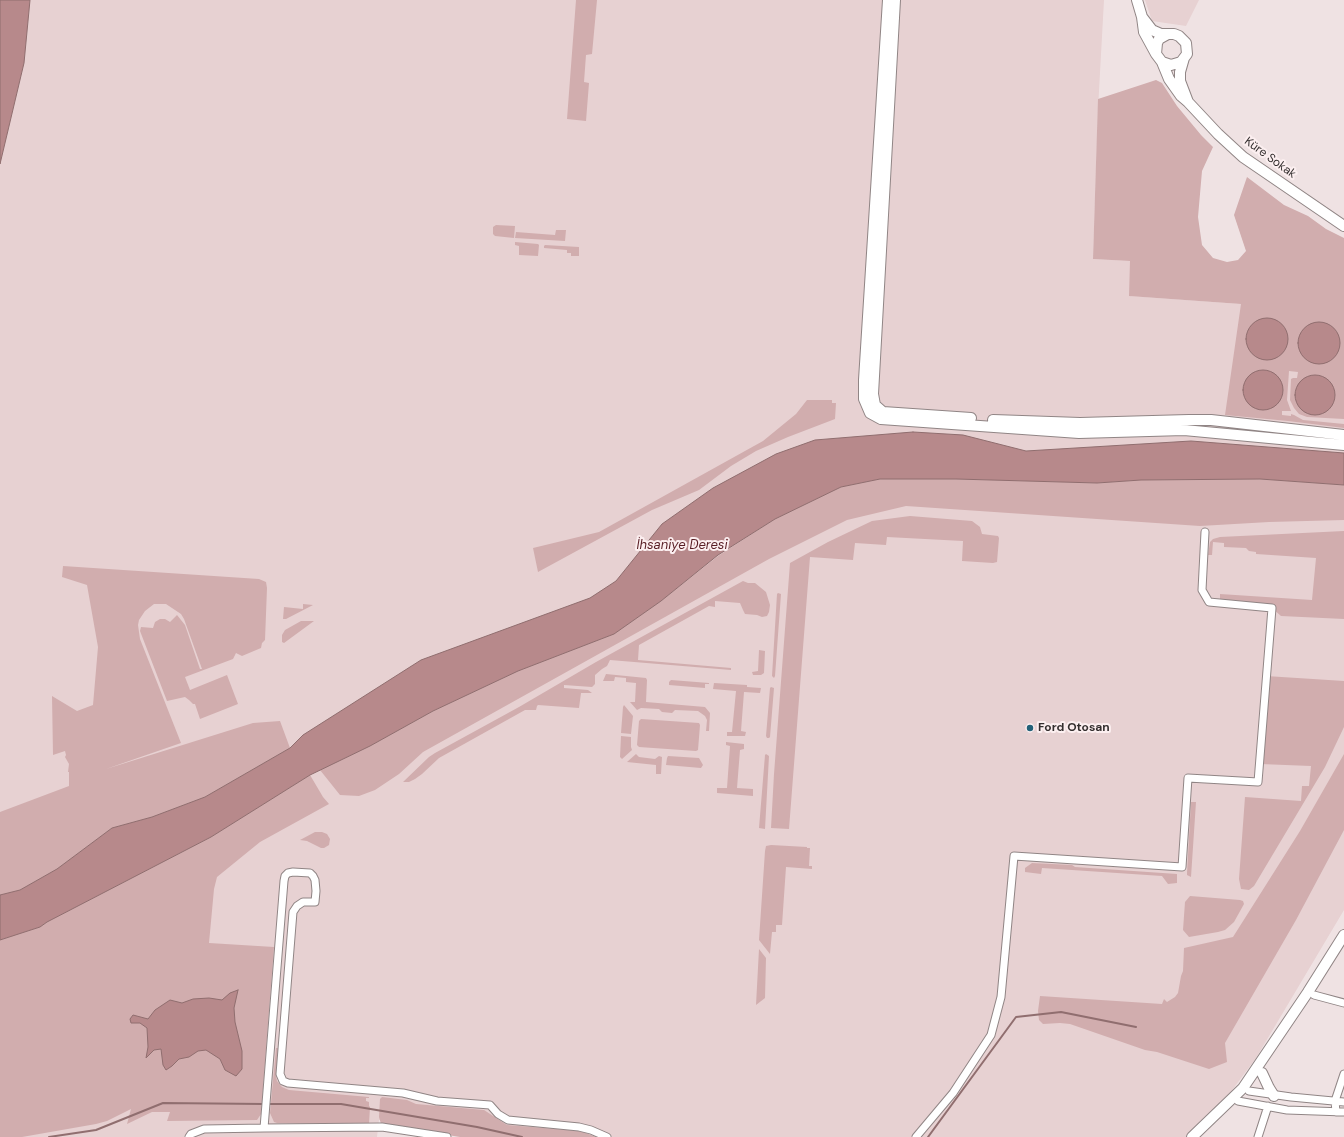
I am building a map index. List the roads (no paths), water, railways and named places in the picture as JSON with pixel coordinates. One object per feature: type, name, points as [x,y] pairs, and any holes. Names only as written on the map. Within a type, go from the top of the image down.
[{"type":"main road","points":[[888,0],[864,380],[864,399],[870,413],[881,419],[1079,432],[1184,430],[1344,445]]},
{"type":"main road","points":[[895,0],[873,394],[875,405],[883,412],[986,420],[1080,423],[1211,420],[1344,435]]},
{"type":"main road","name":"Küre Sokak","points":[[1137,0],[1142,17],[1144,32],[1169,79],[1181,96],[1243,157],[1344,226]]},
{"type":"main road","points":[[1142,17],[1152,30],[1161,34],[1179,36],[1186,43],[1186,54],[1180,72],[1180,81],[1188,102]]},
{"type":"main road","points":[[1168,34],[1159,39],[1156,44],[1159,58],[1171,66],[1181,62],[1184,58]]},
{"type":"main road","points":[[1192,1137],[1243,1088],[1308,992],[1344,935]]},
{"type":"main road","points":[[1199,1137],[1250,1091],[1344,947]]},
{"type":"main road","points":[[1262,1073],[1274,1096]]},
{"type":"street","points":[[916,1137],[953,1093],[991,1035],[1001,997],[1014,856],[1182,867],[1188,778],[1258,782],[1272,608],[1209,602],[1202,590],[1205,532]]},
{"type":"street","points":[[264,1128],[284,881],[286,876],[293,872],[310,873],[313,876],[315,880],[315,902],[303,902],[297,906],[293,912],[280,1074],[283,1081],[288,1083],[404,1093],[438,1101],[490,1105],[498,1114],[508,1120],[579,1127],[592,1130],[607,1137]]},
{"type":"street","points":[[1314,995],[1344,1003]]},
{"type":"street","points":[[1336,1112],[1335,1101],[1344,1074]]},
{"type":"street","points":[[1250,1091],[1274,1096],[1344,1102]]},
{"type":"street","points":[[1238,1101],[1287,1110],[1344,1112]]},
{"type":"street","points":[[1258,1137],[1268,1106]]},
{"type":"street","points":[[189,1137],[191,1134],[204,1129],[382,1127],[447,1137]]},
{"type":"water","points":[[0,0],[30,0],[24,63],[0,164]]},
{"type":"water","points":[[1267,318],[1282,324],[1288,339],[1282,354],[1267,360],[1252,354],[1246,339],[1252,324]]},
{"type":"water","points":[[1315,322],[1323,322],[1331,325],[1337,331],[1340,343],[1337,355],[1331,361],[1323,364],[1315,364],[1307,361],[1301,355],[1298,347],[1298,339],[1301,331],[1307,325]]},
{"type":"water","points":[[1267,370],[1274,373],[1280,379],[1283,390],[1282,398],[1274,407],[1267,410],[1259,410],[1252,407],[1244,398],[1243,386],[1246,379],[1255,371]]},
{"type":"water","points":[[1319,375],[1326,378],[1332,384],[1335,395],[1334,403],[1326,412],[1319,415],[1311,415],[1304,412],[1296,403],[1295,391],[1298,384],[1307,376]]},
{"type":"water","name":"İhsaniye Deresi","points":[[913,432],[963,435],[1026,451],[1191,441],[1344,453],[1344,485],[1260,479],[1141,480],[1097,483],[956,479],[880,479],[841,487],[775,519],[718,555],[661,601],[614,634],[518,671],[433,711],[370,746],[310,775],[211,837],[40,927],[0,940],[0,895],[20,890],[57,869],[112,828],[152,817],[205,797],[290,748],[303,735],[421,660],[590,598],[616,581],[662,524],[713,488],[776,454],[815,440]]},
{"type":"water","points":[[238,990],[234,1008],[235,1022],[242,1051],[242,1069],[236,1076],[225,1070],[220,1059],[206,1050],[198,1051],[189,1057],[179,1059],[166,1070],[163,1065],[161,1049],[154,1050],[146,1058],[148,1047],[147,1028],[140,1023],[131,1023],[130,1019],[133,1015],[148,1019],[155,1010],[170,1000],[182,1003],[193,999],[209,998],[222,1000],[230,993]]},
{"type":"waterway","points":[[928,1137],[1016,1017],[1061,1012],[1136,1027]]},
{"type":"waterway","points":[[49,1137],[96,1130],[163,1103],[264,1104]]},
{"type":"waterway","points":[[268,1104],[341,1104],[477,1127],[522,1137]]},
{"type":"place","name":"Ford Otosan","points":[[1030,728]]}]
